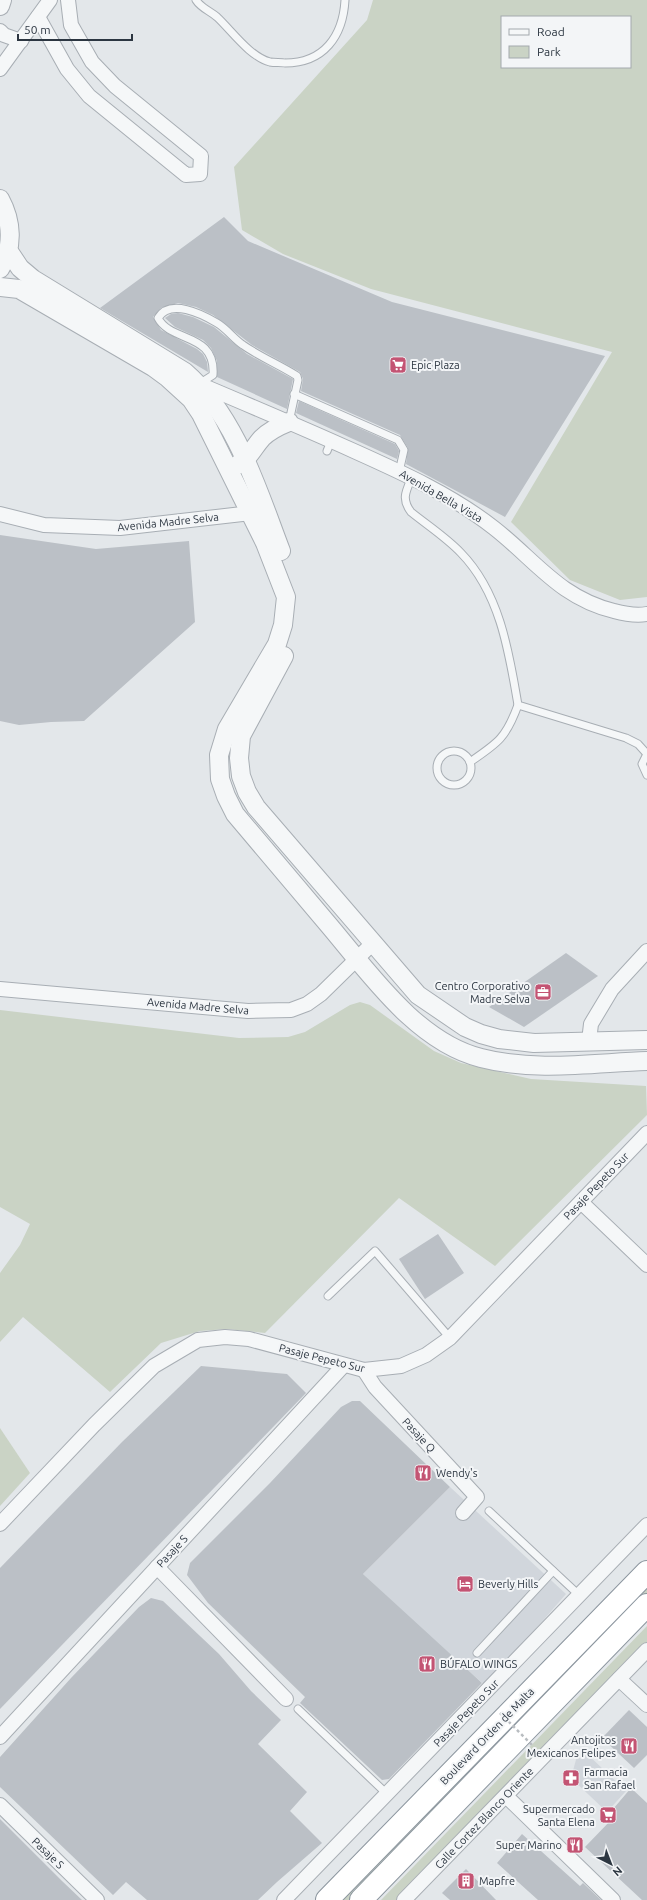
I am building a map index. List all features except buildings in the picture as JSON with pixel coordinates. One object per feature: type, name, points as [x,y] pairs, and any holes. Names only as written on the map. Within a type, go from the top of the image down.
[{"type":"highway","name":"Boulevard Orden de Malta","points":[[327,1900],[647,1572]]},
{"type":"highway","points":[[360,1900],[647,1605]]},
{"type":"street","points":[[0,6],[2,0]]},
{"type":"street","points":[[0,69],[50,0]]},
{"type":"street","points":[[38,17],[67,69],[89,96],[186,175],[200,174],[201,156],[115,86],[92,62],[71,25],[68,0]]},
{"type":"street","points":[[0,31],[4,35],[21,41]]},
{"type":"street","points":[[0,199],[9,222],[10,236],[8,250],[0,269]]},
{"type":"street","points":[[8,250],[20,268],[33,279],[185,372],[199,384],[216,406],[246,461],[265,542],[286,598],[283,625],[277,644],[227,729],[218,755],[220,779],[235,814],[389,995],[421,1027],[448,1045],[480,1058],[510,1063],[560,1065],[647,1061]]},
{"type":"street","points":[[0,287],[19,289],[153,367],[168,378],[191,399],[201,414],[230,469],[257,510],[295,588],[297,608],[289,647],[242,736],[239,758],[241,776],[247,792],[256,808],[372,944],[418,995],[465,1027],[481,1034],[499,1040],[534,1043],[647,1040]]},
{"type":"street","name":"Avenida Bella Vista","points":[[199,384],[289,422],[329,446],[412,477],[471,511],[495,528],[539,570],[581,599],[604,608],[628,614],[647,614]]},
{"type":"street","points":[[230,469],[246,461],[261,439],[273,429],[289,422]]},
{"type":"street","name":"Avenida Madre Selva","points":[[0,514],[44,526],[120,528],[257,510]]},
{"type":"street","name":"Avenida Madre Selva","points":[[0,989],[248,1011],[291,1010],[307,1004],[358,959],[372,944]]},
{"type":"street","points":[[589,1041],[591,1024],[612,989],[647,951]]},
{"type":"street","name":"Pasaje Pepeto Sur","points":[[0,1524],[94,1425],[154,1366],[198,1340],[225,1337],[249,1339],[364,1370],[401,1366],[426,1356],[450,1338],[647,1133]]},
{"type":"street","points":[[581,1202],[647,1266]]},
{"type":"street","name":"Pasaje S","points":[[0,1737],[344,1365]]},
{"type":"street","name":"Pasaje Q","points":[[364,1370],[375,1387],[480,1493],[462,1513]]},
{"type":"street","name":"Pasaje Pepeto Sur","points":[[284,1900],[388,1795],[647,1525]]},
{"type":"street","points":[[157,1567],[286,1699]]},
{"type":"street","name":"Calle Cortez Blanco Oriente","points":[[404,1900],[647,1650]]},
{"type":"street","points":[[620,1679],[647,1705]]},
{"type":"street","points":[[506,1796],[613,1900]]},
{"type":"street","name":"Pasaje S","points":[[0,1805],[97,1900]]},
{"type":"lane","points":[[196,0],[230,28],[254,54],[270,62],[292,63],[302,61],[319,53],[334,39],[343,20],[345,0]]},
{"type":"lane","points":[[199,384],[213,375],[214,365],[211,357],[201,344],[166,327],[160,322],[158,318],[165,311],[171,308],[190,310],[218,323],[243,345],[297,376],[298,380],[289,422]]},
{"type":"lane","points":[[294,394],[398,440],[404,450],[399,472]]},
{"type":"lane","points":[[412,477],[404,496],[405,505],[411,512],[461,552],[491,594],[511,662],[518,705],[510,727],[495,746],[470,762]]},
{"type":"lane","points":[[518,705],[626,738],[638,744],[647,754],[642,764],[647,775]]},
{"type":"lane","points":[[452,751],[463,754],[470,762],[471,768],[468,779],[458,785],[447,784],[438,776],[437,765],[442,755],[447,752],[452,751]]},
{"type":"lane","points":[[328,1296],[375,1251],[450,1338]]},
{"type":"lane","points":[[489,1511],[579,1596]]},
{"type":"lane","points":[[477,1653],[553,1571]]},
{"type":"lane","points":[[298,1710],[388,1795]]},
{"type":"path","points":[[500,1713],[533,1746]]},
{"type":"shaded area","name":"Beverly Hills","points":[[450,1487],[566,1594],[486,1686],[433,1640],[363,1574]]},
{"type":"shaded area","points":[[584,1751],[626,1791],[607,1812],[571,1778],[577,1756]]},
{"type":"green space","points":[[373,0],[647,0],[647,597],[620,600],[570,580],[511,522],[612,352],[371,289],[283,254],[242,230],[234,167],[367,20]]},
{"type":"green space","points":[[360,1002],[370,1005],[434,1051],[461,1063],[531,1079],[646,1086],[647,1115],[495,1266],[399,1198],[265,1333],[227,1329],[200,1331],[161,1343],[110,1392],[23,1317],[0,1342],[0,1273],[20,1245],[30,1224],[0,1207],[0,1010],[239,1038],[288,1037],[305,1032],[350,1005]]},
{"type":"green space","points":[[0,1428],[30,1473],[0,1506]]},
{"type":"green space","points":[[647,1583],[647,1593],[481,1761],[349,1900],[338,1900]]},
{"type":"green space","points":[[647,1626],[647,1646],[401,1900],[381,1900]]},
{"type":"place","name":"Epic Plaza","points":[[398,365]]},
{"type":"place","name":"Centro Corporativo Madre Selva","points":[[543,992]]},
{"type":"place","name":"Wendy's","points":[[423,1473]]},
{"type":"place","name":"Beverly Hills","points":[[465,1584]]},
{"type":"place","name":"BÚFALO WINGS","points":[[427,1664]]},
{"type":"place","name":"Antojitos Mexicanos Felipes","points":[[629,1746]]},
{"type":"place","name":"Farmacia San Rafael","points":[[571,1778]]},
{"type":"place","name":"Supermercado Santa Elena","points":[[608,1815]]},
{"type":"place","name":"Super Marino","points":[[575,1845]]},
{"type":"place","name":"Mapfre","points":[[466,1881]]}]
